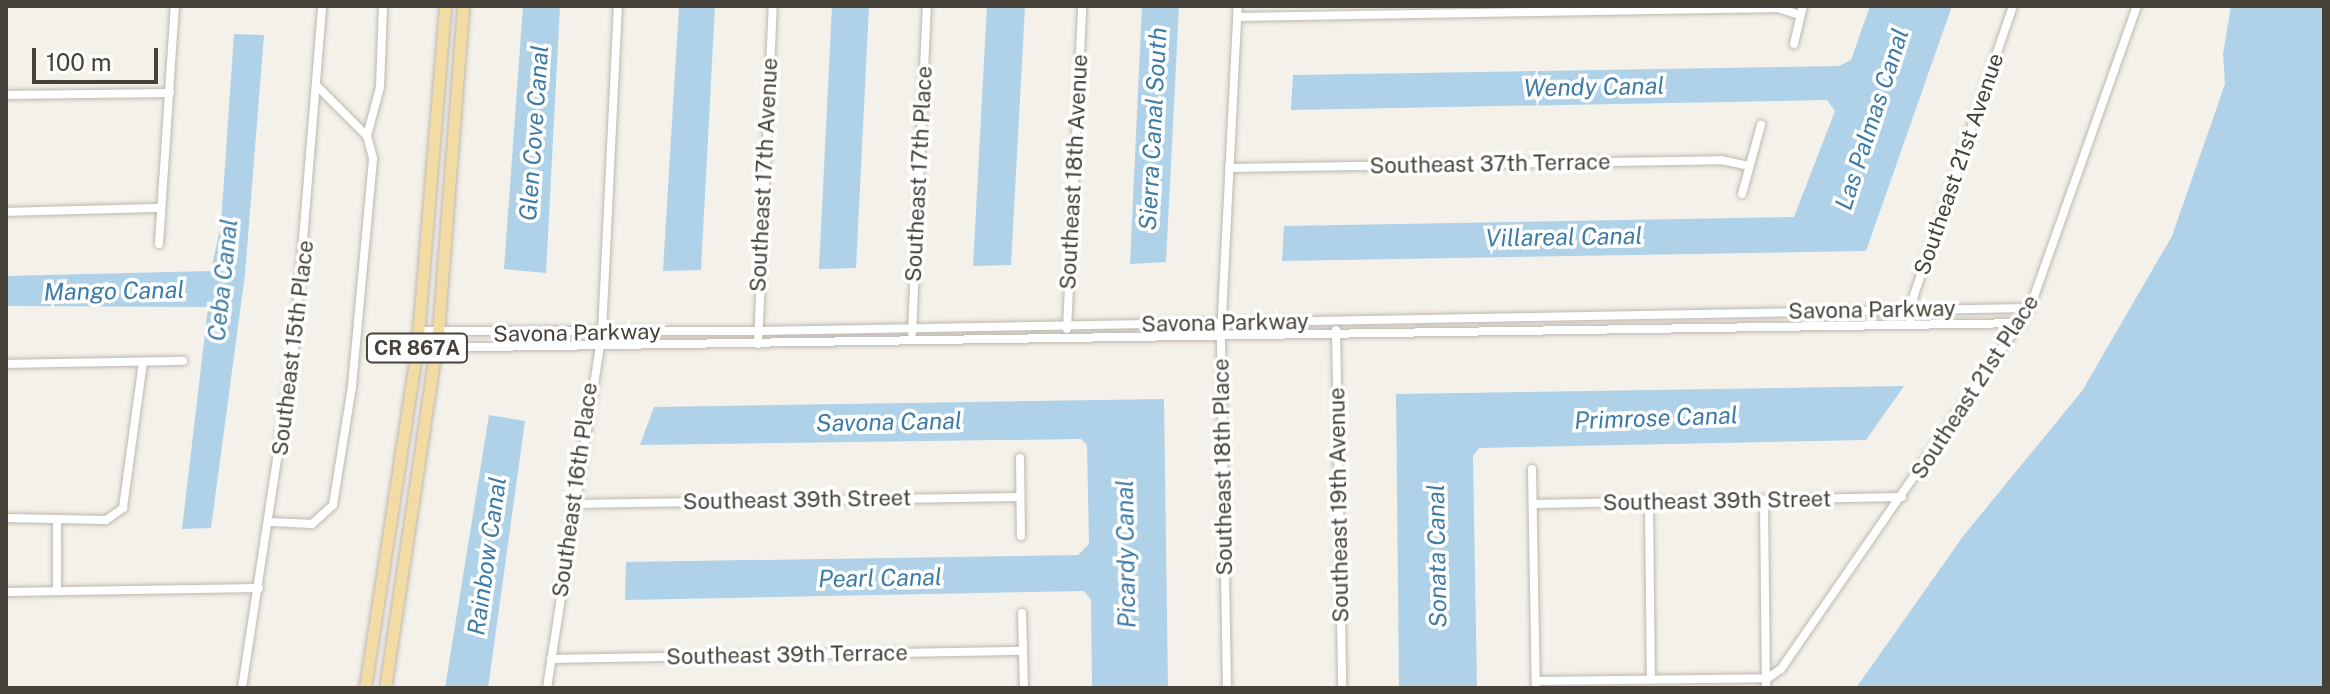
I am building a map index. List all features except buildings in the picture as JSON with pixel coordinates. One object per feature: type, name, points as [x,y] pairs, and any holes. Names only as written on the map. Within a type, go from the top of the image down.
[{"type":"main road","name":"CR 867A","points":[[365,688],[419,331],[445,6]]},
{"type":"main road","name":"CR 867A","points":[[385,688],[438,333],[463,6]]},
{"type":"street","points":[[159,244],[175,6]]},
{"type":"street","name":"Southeast 15th Place","points":[[242,688],[271,522],[299,308],[319,88],[322,6]]},
{"type":"street","points":[[271,522],[312,524],[333,505],[374,171],[367,136],[380,87],[383,6]]},
{"type":"street","name":"Southeast 16th Place","points":[[547,688],[596,346],[602,332],[618,6]]},
{"type":"street","name":"Southeast 17th Avenue","points":[[758,344],[773,6]]},
{"type":"street","name":"Southeast 17th Place","points":[[912,341],[927,6]]},
{"type":"street","name":"Southeast 18th Avenue","points":[[1066,338],[1082,6]]},
{"type":"street","name":"Southeast 18th Place","points":[[1227,688],[1221,336],[1238,6]]},
{"type":"street","name":"Southeast 21st Avenue","points":[[1910,324],[1910,309],[2013,6]]},
{"type":"street","name":"Southeast 21st Place","points":[[1768,678],[1781,669],[2022,323],[2030,308],[2137,6]]},
{"type":"street","points":[[1237,17],[1778,8],[1802,10],[1794,44]]},
{"type":"street","points":[[319,88],[367,136]]},
{"type":"street","points":[[6,95],[170,93]]},
{"type":"street","points":[[1742,194],[1761,125]]},
{"type":"street","name":"Southeast 37th Terrace","points":[[1229,168],[1721,160],[1749,166]]},
{"type":"street","points":[[6,212],[161,208]]},
{"type":"street","name":"Savona Parkway","points":[[419,331],[758,331],[2030,308]]},
{"type":"street","points":[[1596,330],[1597,316]]},
{"type":"street","name":"Southeast 19th Avenue","points":[[1336,322],[1342,688]]},
{"type":"street","name":"Savona Parkway","points":[[417,348],[2022,323]]},
{"type":"street","points":[[6,364],[183,361]]},
{"type":"street","points":[[6,518],[57,522],[115,517],[126,492],[143,362]]},
{"type":"street","points":[[1020,458],[1021,536]]},
{"type":"street","points":[[1532,469],[1536,685],[1651,679],[1768,678]]},
{"type":"street","name":"Southeast 39th Street","points":[[573,504],[1020,497]]},
{"type":"street","name":"Southeast 39th Street","points":[[1533,504],[1902,497]]},
{"type":"street","points":[[1764,500],[1766,688]]},
{"type":"street","points":[[1649,502],[1651,679]]},
{"type":"street","points":[[57,522],[57,590]]},
{"type":"street","points":[[6,592],[259,588]]},
{"type":"street","points":[[1022,613],[1024,688]]},
{"type":"street","name":"Southeast 39th Terrace","points":[[551,659],[1023,651]]},
{"type":"water","name":"Glen Cove Canal","points":[[523,6],[560,6],[546,273],[504,269]]},
{"type":"water","points":[[679,6],[715,6],[701,270],[663,271]]},
{"type":"water","points":[[832,6],[869,6],[856,268],[819,269]]},
{"type":"water","points":[[987,6],[1025,6],[1011,265],[973,266]]},
{"type":"water","name":"Sierra Canal South","points":[[1142,6],[1179,6],[1166,262],[1130,264]]},
{"type":"water","points":[[1870,6],[1952,6],[1866,251],[1282,261],[1284,226],[1794,217],[1835,111],[1827,100],[1291,110],[1293,75],[1839,66],[1851,60]]},
{"type":"water","points":[[2231,6],[2324,6],[2324,688],[1856,688],[1964,535],[2082,391],[2172,236],[2225,84],[2223,54]]},
{"type":"water","points":[[234,34],[264,35],[245,274],[211,528],[182,529],[208,307],[6,306],[6,276],[211,271],[221,224]]},
{"type":"water","points":[[1904,386],[1866,440],[1479,448],[1473,456],[1477,688],[1399,688],[1396,394]]},
{"type":"water","points":[[1164,399],[1168,688],[1092,688],[1091,600],[1084,591],[625,600],[626,562],[1078,555],[1089,544],[1087,445],[1081,439],[640,445],[654,407]]},
{"type":"water","name":"Rainbow Canal","points":[[489,415],[525,421],[488,688],[445,688]]},
{"type":"water label","name":"Wendy Canal","points":[[1594,87]]},
{"type":"water label","name":"Las Palmas Canal","points":[[1872,119]]},
{"type":"water label","name":"Villareal Canal","points":[[1564,237]]},
{"type":"water label","name":"Ceba Canal","points":[[223,280]]},
{"type":"water label","name":"Mango Canal","points":[[114,291]]},
{"type":"water label","name":"Primrose Canal","points":[[1656,418]]},
{"type":"water label","name":"Savona Canal","points":[[889,422]]},
{"type":"water label","name":"Picardy Canal","points":[[1126,554]]},
{"type":"water label","name":"Sonata Canal","points":[[1437,556]]},
{"type":"water label","name":"Pearl Canal","points":[[880,578]]}]
